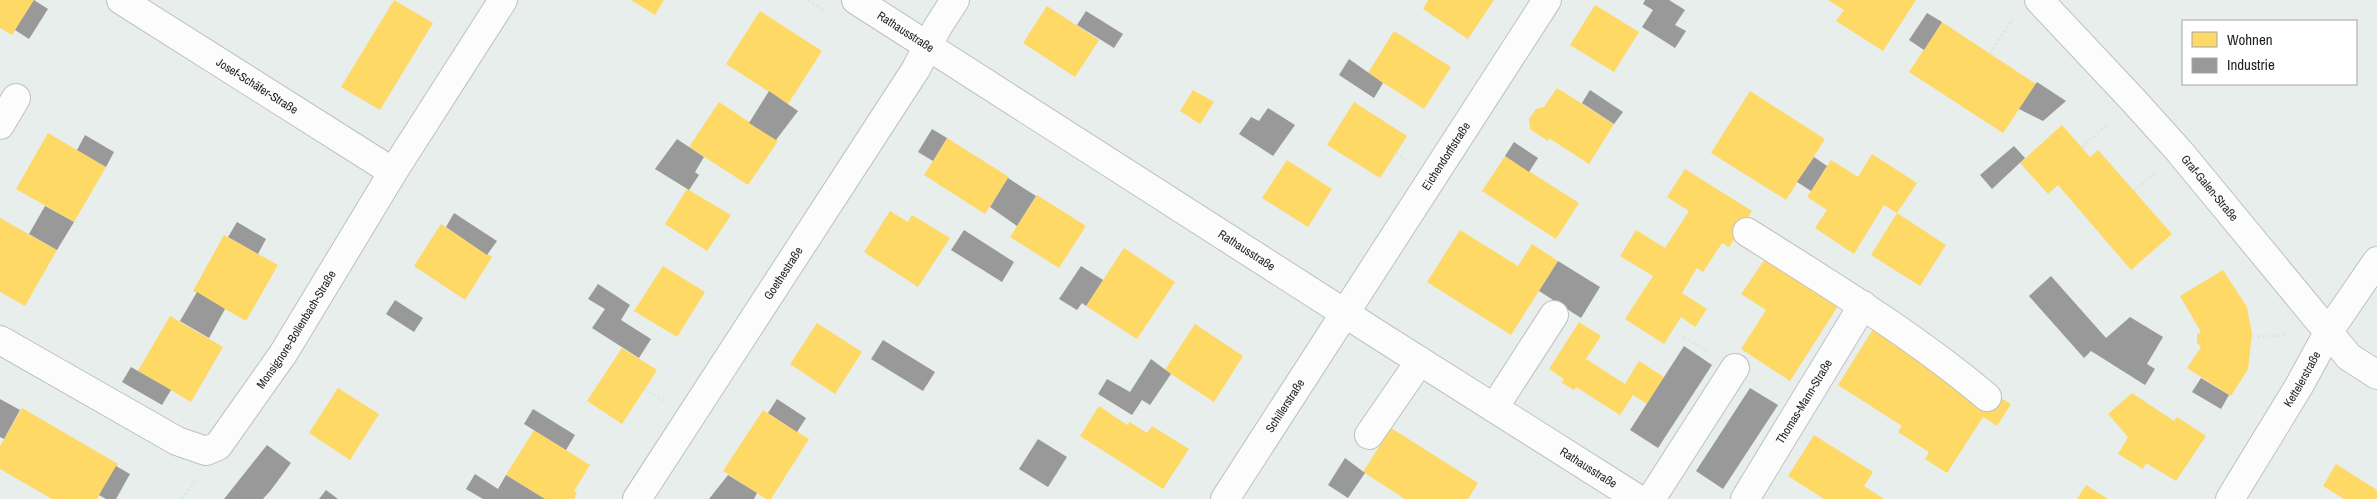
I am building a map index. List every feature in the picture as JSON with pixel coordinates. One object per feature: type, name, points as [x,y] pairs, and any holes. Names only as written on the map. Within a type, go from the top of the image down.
[{"type":"street","name":"Josef-Schäfer-Straße","points":[[120,0],[393,172]]},
{"type":"street","name":"Monsignore-Bollenbach-Straße","points":[[0,340],[177,441],[206,452],[218,446],[283,354],[393,172],[503,0]]},
{"type":"street","name":"Rathausstraße","points":[[856,0],[1638,499]]},
{"type":"street","name":"Goethestraße","points":[[637,499],[916,69],[927,46],[955,0]]},
{"type":"street","name":"Eichendorffstraße","points":[[1346,314],[1547,0]]},
{"type":"street","name":"Graf-Galen-Straße","points":[[2039,0],[2173,144],[2330,331],[2349,357],[2377,375]]},
{"type":"street","points":[[0,125],[16,98]]},
{"type":"street","points":[[1747,232],[1863,305],[1943,361],[1987,397]]},
{"type":"street","name":"Kettelerstraße","points":[[2230,499],[2330,331],[2377,261]]},
{"type":"street","name":"Thomas-Mann-Straße","points":[[1745,499],[1863,305]]},
{"type":"street","name":"Schillerstraße","points":[[1226,499],[1346,314]]},
{"type":"street","points":[[1494,408],[1554,314]]},
{"type":"street","points":[[1369,435],[1420,361]]},
{"type":"street","points":[[1651,499],[1735,368]]},
{"type":"path","points":[[1990,54],[2016,14]]},
{"type":"building: Wohnen","points":[[0,0],[34,0],[12,35],[0,28]]},
{"type":"building: Wohnen","points":[[394,0],[433,23],[380,110],[341,87]]},
{"type":"building: Wohnen","points":[[631,0],[664,0],[655,15]]},
{"type":"building: Wohnen","points":[[1428,0],[1494,0],[1468,39],[1423,9]]},
{"type":"building: Wohnen","points":[[1828,0],[1916,0],[1883,51],[1836,21],[1844,10]]},
{"type":"building: Wohnen","points":[[1595,5],[1639,32],[1614,72],[1570,45]]},
{"type":"building: Wohnen","points":[[1047,6],[1099,40],[1075,77],[1023,43]]},
{"type":"building: Wohnen","points":[[760,11],[822,51],[788,104],[726,64]]},
{"type":"building: Wohnen","points":[[1942,22],[2036,84],[2003,133],[1909,72]]},
{"type":"building: Wohnen","points":[[1394,31],[1451,67],[1424,109],[1368,73]]},
{"type":"building: Wohnen","points":[[1557,88],[1614,124],[1589,164],[1549,138],[1548,141],[1530,129],[1529,119],[1536,109],[1544,107]]},
{"type":"building: Wohnen","points":[[1193,90],[1214,102],[1200,124],[1180,111]]},
{"type":"building: Wohnen","points":[[1750,91],[1825,139],[1786,200],[1711,153]]},
{"type":"building: Wohnen","points":[[719,102],[778,141],[748,185],[689,147]]},
{"type":"building: Wohnen","points":[[1354,102],[1407,136],[1380,178],[1327,145]]},
{"type":"building: Wohnen","points":[[2062,125],[2090,157],[2098,150],[2172,234],[2131,270],[2058,185],[2048,194],[2020,163]]},
{"type":"building: Wohnen","points":[[48,133],[106,167],[74,222],[16,189]]},
{"type":"building: Wohnen","points":[[947,138],[1009,177],[985,214],[924,175]]},
{"type":"building: Wohnen","points":[[1872,154],[1917,183],[1897,213],[1884,205],[1854,254],[1815,228],[1827,210],[1807,197],[1831,160],[1858,177]]},
{"type":"building: Wohnen","points":[[1505,156],[1579,203],[1556,239],[1482,191]]},
{"type":"building: Wohnen","points":[[1287,160],[1332,189],[1308,227],[1262,198]]},
{"type":"building: Wohnen","points":[[1685,169],[1752,211],[1729,247],[1722,243],[1703,272],[1697,268],[1682,293],[1707,309],[1695,327],[1681,317],[1664,344],[1625,319],[1653,276],[1620,256],[1636,230],[1665,248],[1689,211],[1667,197]]},
{"type":"building: Wohnen","points":[[687,189],[731,215],[707,251],[665,224]]},
{"type":"building: Wohnen","points":[[1037,195],[1086,226],[1059,268],[1010,237]]},
{"type":"building: Wohnen","points":[[890,211],[908,222],[912,215],[950,238],[918,287],[864,252]]},
{"type":"building: Wohnen","points":[[1897,213],[1946,245],[1920,286],[1871,255]]},
{"type":"building: Wohnen","points":[[0,218],[57,250],[25,306],[0,292]]},
{"type":"building: Wohnen","points":[[441,224],[492,257],[465,300],[414,266]]},
{"type":"building: Wohnen","points":[[1460,230],[1518,266],[1532,244],[1558,261],[1511,335],[1427,282]]},
{"type":"building: Wohnen","points":[[224,235],[278,265],[246,321],[193,291]]},
{"type":"building: Wohnen","points":[[1124,248],[1175,282],[1137,339],[1086,306]]},
{"type":"building: Wohnen","points":[[1767,256],[1840,303],[1790,381],[1741,349],[1766,310],[1741,294]]},
{"type":"building: Wohnen","points":[[663,266],[705,292],[677,337],[634,311]]},
{"type":"building: Wohnen","points":[[2223,270],[2247,307],[2252,334],[2248,369],[2231,396],[2187,368],[2201,347],[2197,343],[2197,334],[2201,332],[2180,296]]},
{"type":"building: Wohnen","points":[[170,316],[223,347],[191,402],[138,371]]},
{"type":"building: Wohnen","points":[[1579,322],[1601,336],[1586,359],[1625,384],[1639,361],[1664,377],[1647,404],[1633,395],[1620,415],[1576,387],[1574,390],[1562,383],[1564,379],[1549,369]]},
{"type":"building: Wohnen","points":[[817,323],[862,352],[835,394],[790,364]]},
{"type":"building: Wohnen","points":[[1195,324],[1243,356],[1214,402],[1165,370]]},
{"type":"building: Wohnen","points":[[1875,326],[2011,404],[1997,426],[1983,417],[1947,473],[1925,459],[1929,452],[1898,432],[1902,426],[1838,385]]},
{"type":"building: Wohnen","points":[[622,348],[657,370],[622,424],[587,401]]},
{"type":"building: Wohnen","points":[[338,388],[379,414],[350,460],[309,433]]},
{"type":"building: Wohnen","points":[[2132,393],[2174,421],[2177,417],[2206,436],[2176,481],[2146,463],[2143,469],[2118,454],[2128,437],[2108,414]]},
{"type":"building: Wohnen","points":[[1099,406],[1127,425],[1130,422],[1147,433],[1152,426],[1189,449],[1163,489],[1080,436]]},
{"type":"building: Wohnen","points":[[22,408],[118,464],[97,499],[52,499],[0,469],[0,446]]},
{"type":"building: Wohnen","points":[[763,410],[809,439],[771,499],[766,499],[723,471]]},
{"type":"building: Wohnen","points":[[1391,428],[1478,483],[1468,499],[1405,499],[1363,472]]},
{"type":"building: Wohnen","points":[[534,430],[590,465],[574,491],[577,493],[574,499],[545,499],[506,475]]},
{"type":"building: Wohnen","points":[[1814,435],[1873,472],[1864,486],[1884,499],[1824,499],[1788,476]]},
{"type":"building: Wohnen","points":[[2336,464],[2377,490],[2377,499],[2344,499],[2323,486]]},
{"type":"building: Wohnen","points":[[2086,485],[2108,499],[2077,499]]},
{"type":"building: Industrie","points":[[34,0],[48,9],[29,39],[15,30]]},
{"type":"building: Industrie","points":[[1645,0],[1669,0],[1685,10],[1675,25],[1686,31],[1675,48],[1642,27],[1653,10],[1643,4]]},
{"type":"building: Industrie","points":[[1086,11],[1123,34],[1114,48],[1077,25]]},
{"type":"building: Industrie","points":[[1927,13],[1942,22],[1924,50],[1909,40]]},
{"type":"building: Industrie","points":[[1349,59],[1383,83],[1374,98],[1339,75]]},
{"type":"building: Industrie","points":[[2037,82],[2066,101],[2043,121],[2019,109]]},
{"type":"building: Industrie","points":[[1590,90],[1623,112],[1614,124],[1582,103]]},
{"type":"building: Industrie","points":[[769,91],[798,111],[776,140],[749,123]]},
{"type":"building: Industrie","points":[[1268,108],[1295,125],[1273,156],[1239,134],[1251,117],[1259,121]]},
{"type":"building: Industrie","points":[[932,129],[947,138],[933,161],[918,152]]},
{"type":"building: Industrie","points":[[85,135],[114,152],[106,167],[77,150]]},
{"type":"building: Industrie","points":[[677,139],[704,157],[695,172],[699,175],[689,190],[655,169]]},
{"type":"building: Industrie","points":[[1514,142],[1538,158],[1529,172],[1505,156]]},
{"type":"building: Industrie","points":[[2014,146],[2025,158],[1992,189],[1980,175]]},
{"type":"building: Industrie","points":[[1814,157],[1827,166],[1811,191],[1797,182]]},
{"type":"building: Industrie","points":[[1008,178],[1036,196],[1017,226],[990,207]]},
{"type":"building: Industrie","points":[[45,206],[74,222],[57,250],[29,234]]},
{"type":"building: Industrie","points":[[454,213],[497,241],[487,255],[446,227]]},
{"type":"building: Industrie","points":[[237,222],[266,239],[258,254],[228,237]]},
{"type":"building: Industrie","points":[[964,230],[1014,262],[1002,282],[951,250]]},
{"type":"building: Industrie","points":[[1558,261],[1600,287],[1581,318],[1539,291]]},
{"type":"building: Industrie","points":[[1081,266],[1103,280],[1086,306],[1082,303],[1077,310],[1059,299]]},
{"type":"building: Industrie","points":[[2051,276],[2106,338],[2130,317],[2163,337],[2147,364],[2155,369],[2145,385],[2091,351],[2084,358],[2029,296]]},
{"type":"building: Industrie","points":[[598,284],[630,305],[621,320],[651,339],[639,358],[592,328],[605,309],[588,299]]},
{"type":"building: Industrie","points":[[197,292],[225,309],[209,338],[180,321]]},
{"type":"building: Industrie","points":[[395,300],[423,318],[414,332],[386,314]]},
{"type":"building: Industrie","points":[[883,340],[935,372],[923,391],[871,359]]},
{"type":"building: Industrie","points":[[1684,346],[1712,365],[1658,448],[1630,430]]},
{"type":"building: Industrie","points":[[1151,359],[1171,374],[1150,405],[1142,400],[1132,415],[1098,394],[1107,379],[1130,392]]},
{"type":"building: Industrie","points":[[131,367],[171,390],[162,405],[122,382]]},
{"type":"building: Industrie","points":[[2201,378],[2229,395],[2221,409],[2192,392]]},
{"type":"building: Industrie","points":[[1750,388],[1778,405],[1723,489],[1696,471]]},
{"type":"building: Industrie","points":[[0,399],[20,410],[4,439],[0,437]]},
{"type":"building: Industrie","points":[[777,399],[806,418],[797,432],[768,413]]},
{"type":"building: Industrie","points":[[533,409],[575,435],[566,450],[524,424]]},
{"type":"building: Industrie","points":[[1038,439],[1067,457],[1048,487],[1019,469]]},
{"type":"building: Industrie","points":[[267,445],[291,463],[271,490],[263,499],[224,499]]},
{"type":"building: Industrie","points":[[1345,458],[1365,473],[1348,498],[1328,485]]},
{"type":"building: Industrie","points":[[116,466],[130,474],[116,499],[106,499],[99,495]]},
{"type":"building: Industrie","points":[[475,474],[498,489],[506,475],[545,499],[483,499],[466,489]]},
{"type":"building: Industrie","points":[[728,475],[757,493],[754,499],[709,499]]},
{"type":"building: Industrie","points":[[326,490],[338,499],[319,499]]}]
